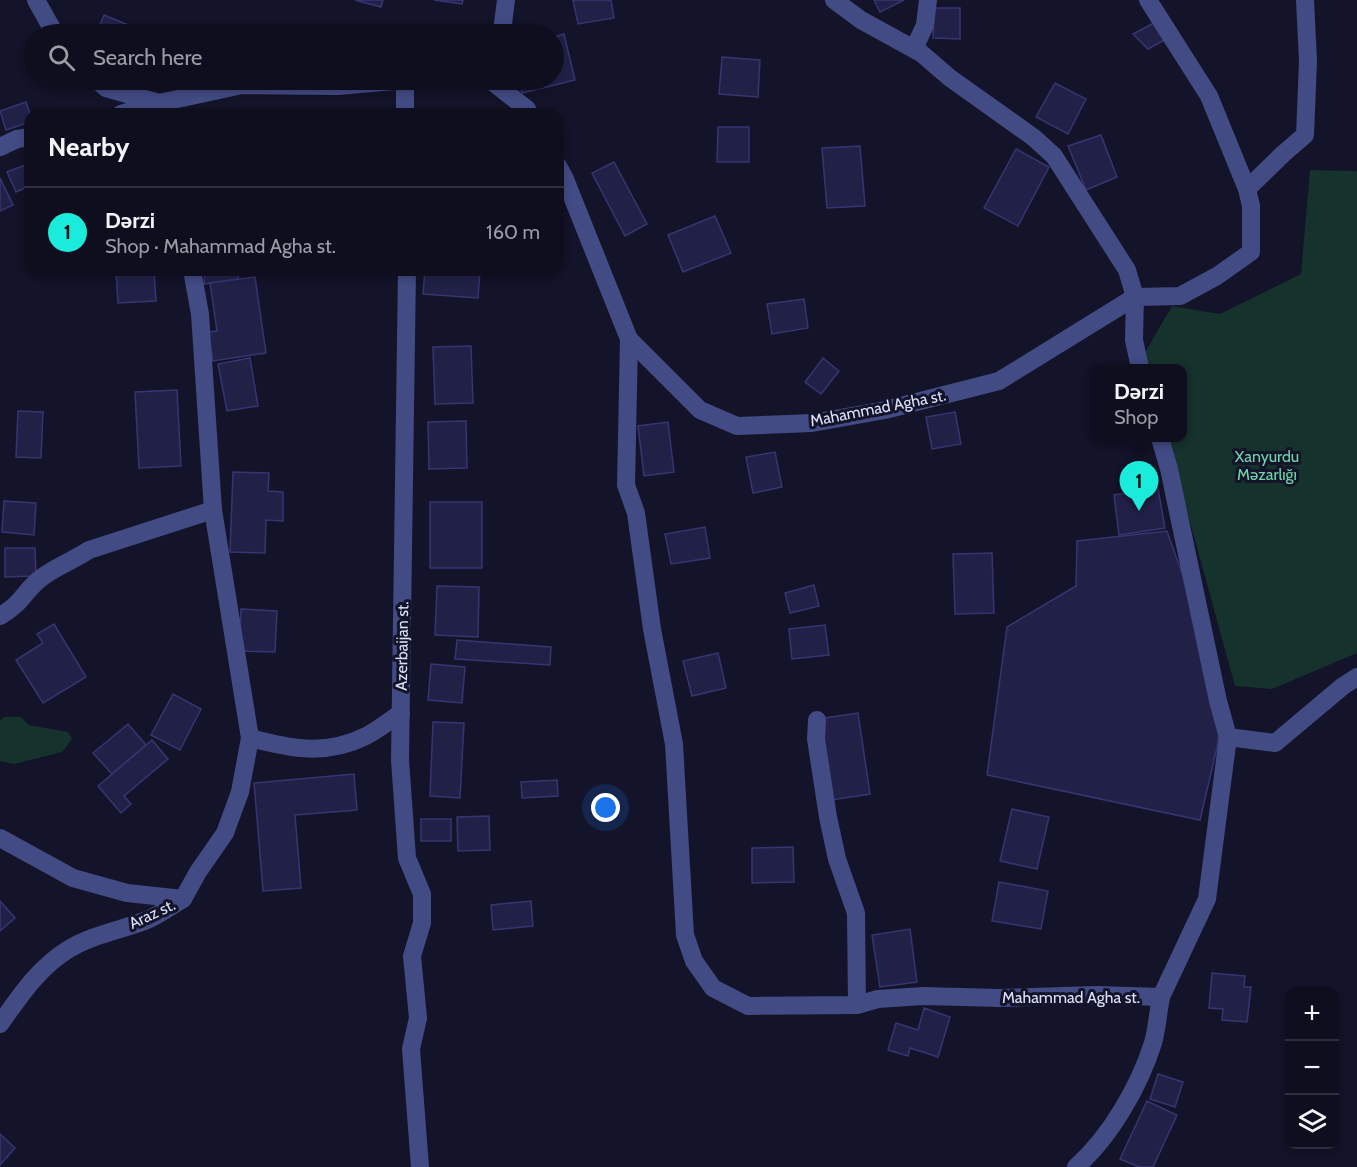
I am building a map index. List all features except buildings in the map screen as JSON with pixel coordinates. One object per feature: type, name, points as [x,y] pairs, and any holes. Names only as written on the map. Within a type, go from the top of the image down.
[{"type":"street","points":[[36,0],[49,24]]},
{"type":"street","points":[[504,24],[506,0]]},
{"type":"street","points":[[834,0],[861,20],[914,49],[950,78],[1033,137],[1054,156],[1127,270],[1135,297],[1134,340],[1139,364]]},
{"type":"street","points":[[914,49],[925,25],[928,0]]},
{"type":"street","points":[[1135,297],[1180,296],[1217,276],[1251,252],[1251,206],[1247,189],[1209,96],[1148,0]]},
{"type":"street","points":[[1247,189],[1305,135],[1308,61],[1305,0]]},
{"type":"street","points":[[111,90],[158,108]]},
{"type":"street","points":[[164,108],[225,90]]},
{"type":"street","points":[[405,90],[405,108]]},
{"type":"street","points":[[502,90],[525,108]]},
{"type":"street","points":[[0,147],[24,137]]},
{"type":"street","points":[[564,177],[629,339]]},
{"type":"street","points":[[183,899],[225,832],[240,792],[250,738],[213,510],[200,314],[193,276]]},
{"type":"street","name":"Azerbaijan st.","points":[[407,276],[400,760],[408,858],[422,894],[422,923],[412,956],[418,1018],[411,1049],[420,1167]]},
{"type":"street","name":"Mahammad Agha st.","points":[[629,339],[700,410],[736,426],[812,423],[885,410],[999,381],[1135,297]]},
{"type":"street","name":"Mahammad Agha st.","points":[[629,339],[626,484],[636,513],[652,629],[674,744],[685,935],[694,961],[713,988],[748,1006],[857,1005],[878,999],[923,996],[999,998],[1097,995],[1161,998],[1207,898],[1228,737],[1161,442]]},
{"type":"street","points":[[0,616],[14,608],[40,578],[89,550],[213,510]]},
{"type":"street","points":[[1228,737],[1275,743],[1357,677]]},
{"type":"street","points":[[250,738],[290,748],[328,749],[366,736],[401,712]]},
{"type":"street","points":[[817,720],[816,739],[828,817],[837,859],[856,914],[857,1005]]},
{"type":"street","name":"Araz st.","points":[[0,838],[73,878],[126,893],[183,899]]},
{"type":"street","name":"Araz st.","points":[[0,1024],[27,986],[47,965],[69,949],[92,938],[149,919],[183,899]]},
{"type":"street","points":[[1076,1167],[1099,1145],[1114,1124],[1135,1085],[1153,1042],[1161,998]]},
{"type":"green space","name":"Xanyurdu Məzarlığı","points":[[1310,170],[1357,171],[1357,653],[1272,689],[1235,686],[1168,442],[1187,442],[1187,364],[1146,364],[1143,356],[1172,306],[1220,314],[1301,274]]},
{"type":"green space","points":[[4,717],[21,717],[29,725],[68,732],[72,739],[62,752],[14,764],[0,761],[0,721]]},
{"type":"place","name":"Dərzi","points":[[1139,511]]}]
